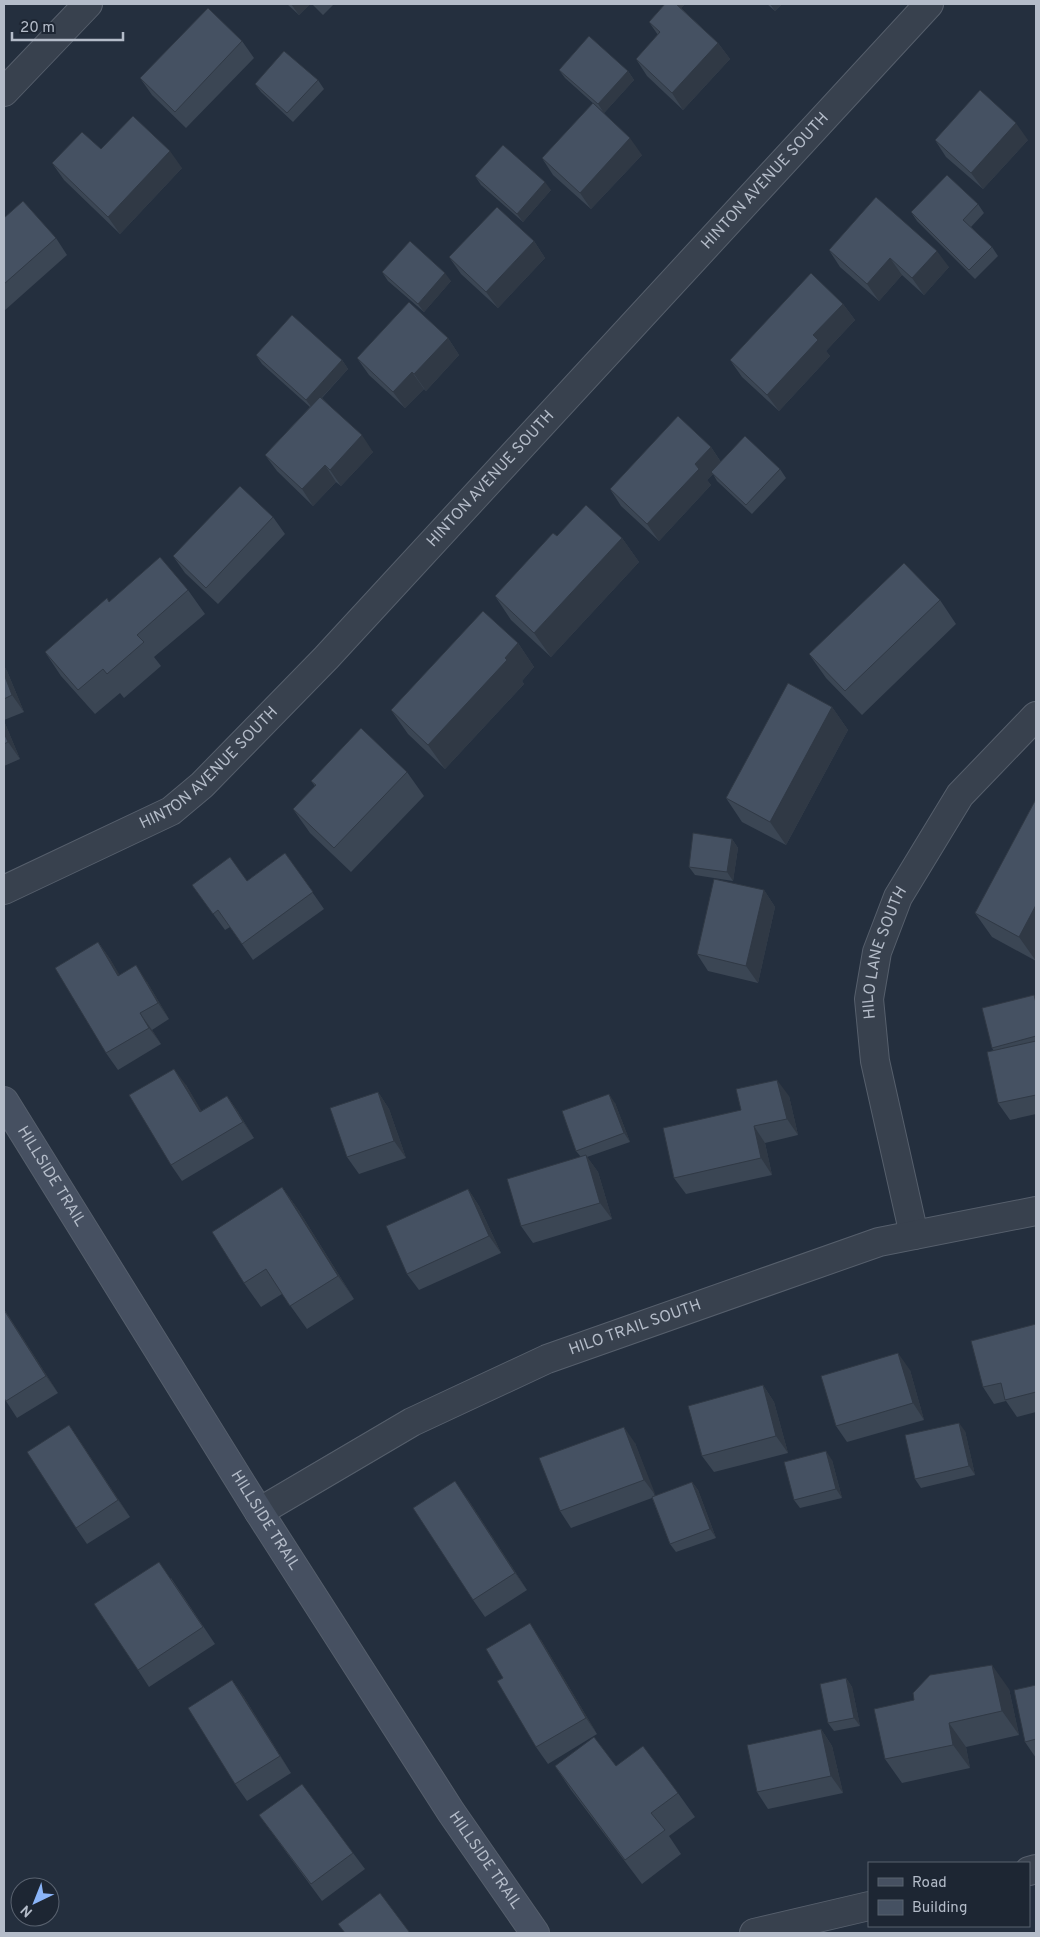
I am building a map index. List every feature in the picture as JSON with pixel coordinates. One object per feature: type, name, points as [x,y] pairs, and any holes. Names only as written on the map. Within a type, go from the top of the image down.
[{"type":"street","points":[[4,92],[88,4]]},
{"type":"street","name":"HINTON AVENUE SOUTH","points":[[4,890],[171,811],[202,785],[326,658],[929,4]]},
{"type":"street","name":"HILO LANE SOUTH","points":[[914,1235],[875,1061],[869,999],[877,952],[898,897],[960,795],[1036,716]]},
{"type":"street","name":"HILLSIDE TRAIL","points":[[4,1101],[259,1512],[451,1812],[535,1933]]},
{"type":"street","name":"HILO TRAIL SOUTH","points":[[259,1512],[412,1422],[547,1360],[880,1242],[1036,1211]]},
{"type":"street","points":[[754,1933],[868,1906]]},
{"type":"building","points":[[665,4],[676,4],[718,43],[672,93],[636,59],[660,32],[649,22]]},
{"type":"building","points":[[208,8],[242,41],[175,112],[140,78]]},
{"type":"building","points":[[589,36],[628,71],[598,104],[559,70]]},
{"type":"building","points":[[284,51],[318,80],[287,113],[255,84]]},
{"type":"building","points":[[980,90],[1016,123],[971,173],[935,140]]},
{"type":"building","points":[[593,103],[630,138],[580,193],[542,158]]},
{"type":"building","points":[[133,116],[170,151],[108,217],[52,163],[82,132],[101,149]]},
{"type":"building","points":[[503,145],[545,182],[517,214],[475,176]]},
{"type":"building","points":[[947,175],[978,204],[963,220],[992,247],[969,270],[911,212]]},
{"type":"building","points":[[876,197],[937,251],[912,278],[890,258],[867,284],[829,250]]},
{"type":"building","points":[[23,201],[56,238],[4,284],[4,218]]},
{"type":"building","points":[[497,207],[534,241],[486,292],[449,257]]},
{"type":"building","points":[[410,241],[445,273],[418,304],[382,272]]},
{"type":"building","points":[[811,273],[843,304],[813,335],[818,340],[767,395],[730,360]]},
{"type":"building","points":[[409,302],[448,338],[414,374],[412,372],[393,392],[357,358]]},
{"type":"building","points":[[292,315],[342,360],[306,400],[256,355]]},
{"type":"building","points":[[320,397],[362,435],[330,470],[325,465],[302,489],[265,455]]},
{"type":"building","points":[[678,416],[711,447],[695,464],[699,469],[647,524],[610,489]]},
{"type":"building","points":[[745,436],[780,469],[746,505],[711,472]]},
{"type":"building","points":[[240,486],[273,517],[206,588],[173,556]]},
{"type":"building","points":[[586,505],[622,538],[534,633],[495,596],[553,533],[557,536]]},
{"type":"building","points":[[160,557],[188,590],[137,635],[144,642],[107,674],[103,669],[78,690],[45,652],[107,598],[109,602]]},
{"type":"building","points":[[904,563],[940,600],[845,691],[809,654]]},
{"type":"building","points":[[483,611],[518,643],[505,658],[507,660],[428,745],[391,710]]},
{"type":"building","points":[[4,674],[12,695],[4,699]]},
{"type":"building","points":[[788,683],[832,707],[770,822],[726,798]]},
{"type":"building","points":[[361,728],[407,772],[334,848],[293,809],[316,785],[311,781]]},
{"type":"building","points":[[4,733],[8,742],[4,744]]},
{"type":"building","points":[[1036,799],[1036,905],[1019,937],[975,913]]},
{"type":"building","points":[[693,833],[732,839],[727,872],[689,867]]},
{"type":"building","points":[[285,853],[313,892],[242,944],[218,910],[213,914],[192,885],[230,857],[247,881]]},
{"type":"building","points":[[714,879],[764,890],[746,966],[697,954]]},
{"type":"building","points":[[98,942],[118,976],[136,965],[158,1003],[140,1013],[149,1028],[106,1053],[55,968]]},
{"type":"building","points":[[1034,995],[1036,1003],[1036,1036],[992,1048],[982,1008]]},
{"type":"building","points":[[1036,1041],[1036,1095],[998,1103],[987,1052]]},
{"type":"building","points":[[174,1069],[200,1112],[227,1096],[243,1122],[171,1165],[129,1095]]},
{"type":"building","points":[[777,1080],[787,1119],[754,1126],[761,1158],[674,1178],[663,1128],[741,1110],[736,1089]]},
{"type":"building","points":[[378,1092],[394,1141],[347,1157],[330,1108]]},
{"type":"building","points":[[609,1094],[624,1133],[576,1151],[562,1111]]},
{"type":"building","points":[[586,1155],[600,1203],[521,1226],[507,1179]]},
{"type":"building","points":[[282,1187],[338,1276],[290,1306],[266,1269],[244,1283],[212,1232]]},
{"type":"building","points":[[468,1189],[489,1236],[407,1274],[386,1226]]},
{"type":"building","points":[[4,1310],[46,1376],[6,1401],[4,1398]]},
{"type":"building","points":[[1036,1324],[1036,1392],[1005,1400],[1001,1383],[983,1387],[971,1341]]},
{"type":"building","points":[[898,1353],[913,1403],[836,1426],[821,1376]]},
{"type":"building","points":[[763,1385],[776,1436],[702,1456],[688,1406]]},
{"type":"building","points":[[959,1423],[969,1466],[915,1479],[905,1435]]},
{"type":"building","points":[[69,1425],[118,1500],[76,1528],[27,1452]]},
{"type":"building","points":[[624,1427],[644,1480],[560,1511],[539,1458]]},
{"type":"building","points":[[826,1451],[836,1489],[794,1500],[784,1462]]},
{"type":"building","points":[[455,1481],[515,1573],[473,1600],[413,1508]]},
{"type":"building","points":[[692,1482],[710,1529],[670,1544],[652,1497]]},
{"type":"building","points":[[159,1562],[203,1627],[138,1670],[94,1604]]},
{"type":"building","points":[[530,1623],[586,1718],[536,1747],[497,1681],[503,1678],[486,1649]]},
{"type":"building","points":[[992,1665],[1002,1711],[949,1723],[953,1745],[885,1759],[874,1709],[914,1700],[913,1693],[930,1675]]},
{"type":"building","points":[[846,1678],[854,1718],[828,1723],[820,1684]]},
{"type":"building","points":[[232,1680],[280,1756],[235,1784],[188,1708]]},
{"type":"building","points":[[1036,1685],[1036,1739],[1025,1742],[1014,1690]]},
{"type":"building","points":[[821,1729],[831,1776],[757,1792],[747,1745]]},
{"type":"building","points":[[594,1737],[616,1766],[643,1746],[678,1793],[651,1813],[665,1830],[625,1860],[555,1766]]},
{"type":"building","points":[[302,1784],[353,1853],[311,1884],[259,1815]]},
{"type":"building","points":[[380,1893],[410,1933],[345,1933],[338,1924]]}]
